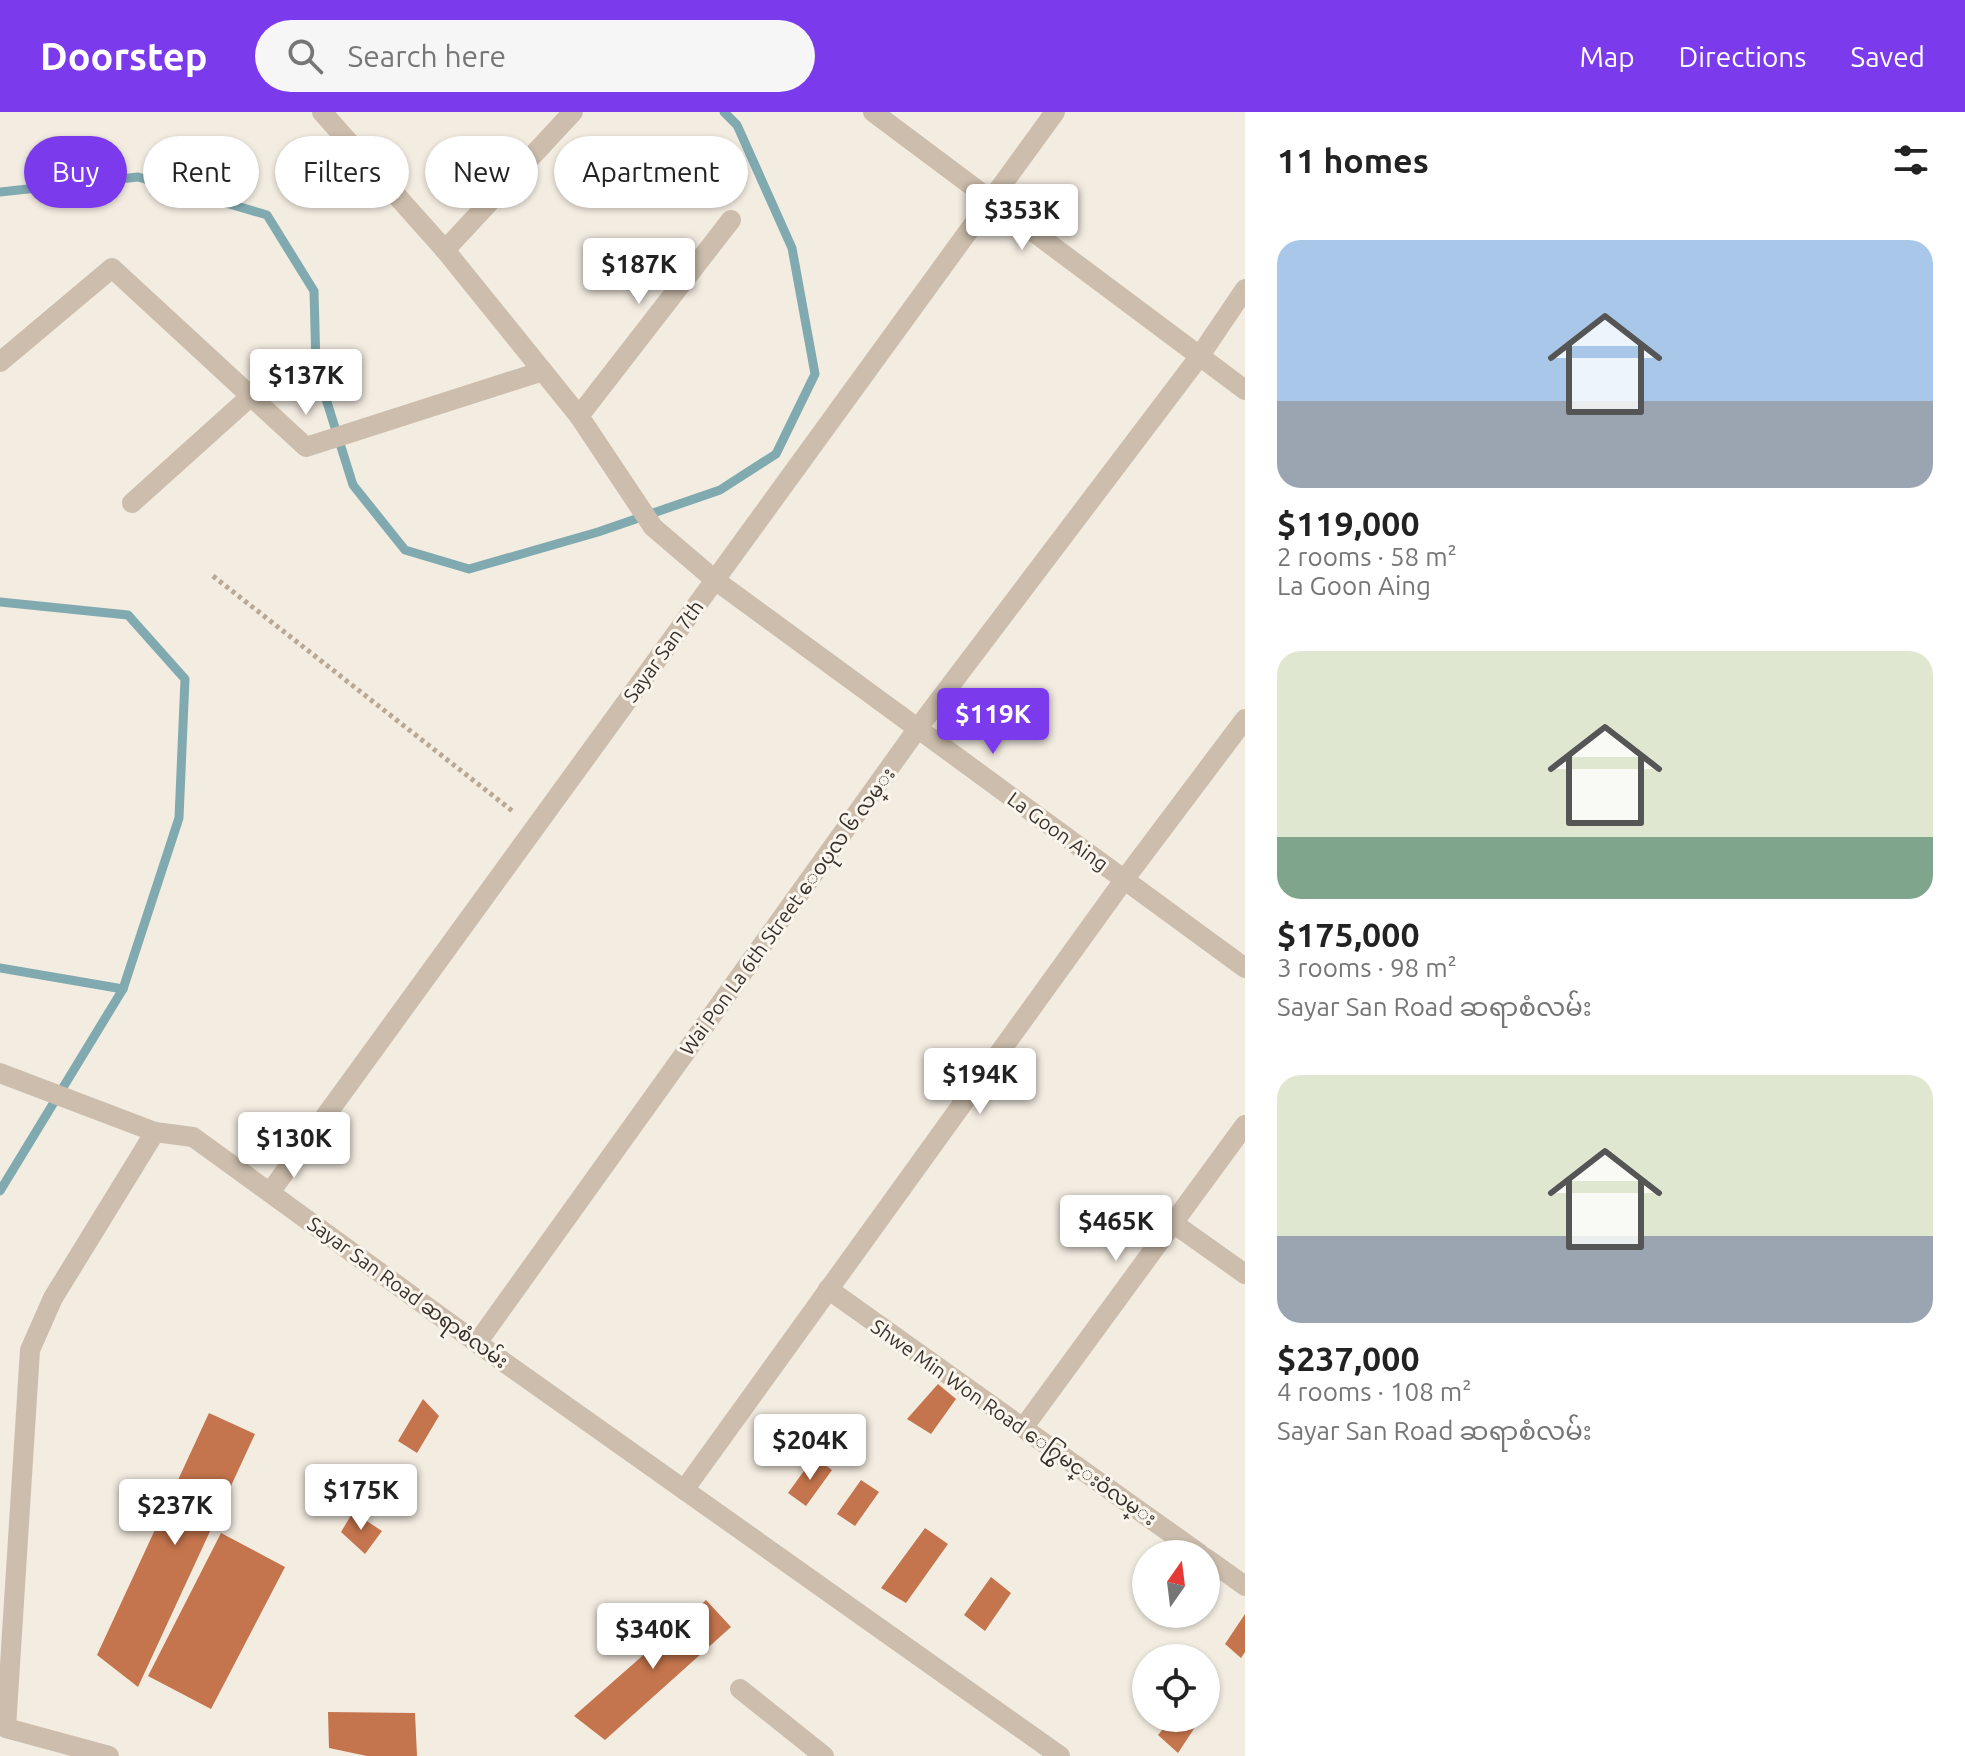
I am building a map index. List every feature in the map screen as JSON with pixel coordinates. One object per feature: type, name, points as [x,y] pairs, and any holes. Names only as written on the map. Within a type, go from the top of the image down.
[{"type":"street","name":"La Goon Aing","points":[[322,112],[445,250],[579,416],[653,527],[715,580],[1245,968]]},
{"type":"street","points":[[445,250],[573,112]]},
{"type":"street","points":[[873,112],[1245,390]]},
{"type":"street","name":"Sayar San 7th","points":[[271,1191],[1055,112]]},
{"type":"street","points":[[579,416],[731,220]]},
{"type":"street","points":[[0,362],[112,268],[306,447],[543,371]]},
{"type":"street","name":"Wai Pon La 6th Street ေဝပုလ ၆ လမ္း","points":[[477,1343],[918,728],[1199,357],[1245,289]]},
{"type":"street","points":[[132,503],[251,396]]},
{"type":"street","points":[[684,1490],[1124,880],[1245,719]]},
{"type":"street","name":"Sayar San Road ဆရာစံလမ်း","points":[[0,1073],[155,1132],[193,1137],[477,1343],[1060,1756]]},
{"type":"street","points":[[1023,1428],[1245,1125]]},
{"type":"street","points":[[109,1756],[3,1732],[30,1350],[53,1298],[155,1132]]},
{"type":"street","points":[[1173,1223],[1245,1274]]},
{"type":"street","name":"Shwe Min Won Road ေ၇ြွမင္းဝံလမ္း","points":[[828,1289],[1180,1540]]},
{"type":"street","points":[[1220,1568],[1245,1586]]},
{"type":"street","points":[[740,1689],[824,1756]]},
{"type":"path","points":[[213,576],[535,829]]},
{"type":"building","points":[[938,1384],[956,1399],[931,1434],[907,1419]]},
{"type":"building","points":[[423,1399],[439,1416],[417,1453],[398,1441]]},
{"type":"building","points":[[209,1413],[255,1434],[138,1687],[97,1655]]},
{"type":"building","points":[[814,1457],[832,1470],[806,1506],[788,1493]]},
{"type":"building","points":[[861,1480],[879,1492],[855,1526],[837,1514]]},
{"type":"building","points":[[353,1512],[382,1531],[365,1554],[341,1532]]},
{"type":"building","points":[[925,1528],[948,1544],[906,1603],[881,1588]]},
{"type":"building","points":[[221,1533],[285,1567],[211,1709],[148,1676]]},
{"type":"building","points":[[991,1577],[1011,1593],[985,1631],[964,1615]]},
{"type":"building","points":[[706,1600],[731,1627],[605,1740],[574,1716]]},
{"type":"building","points":[[1245,1614],[1245,1652],[1241,1658],[1225,1644]]},
{"type":"building","points":[[328,1712],[415,1713],[417,1756],[367,1756],[329,1748]]},
{"type":"building","points":[[1160,1732],[1192,1732],[1178,1753],[1158,1735]]},
{"type":"waterway","points":[[0,192],[138,177],[267,215],[314,291],[316,367],[353,485],[405,550],[469,569],[598,532],[720,490],[776,454],[815,374],[792,248],[737,125],[724,112]]},
{"type":"waterway","points":[[0,602],[128,615],[185,679],[179,818],[123,989],[0,1191]]},
{"type":"waterway","points":[[0,968],[123,989]]}]
